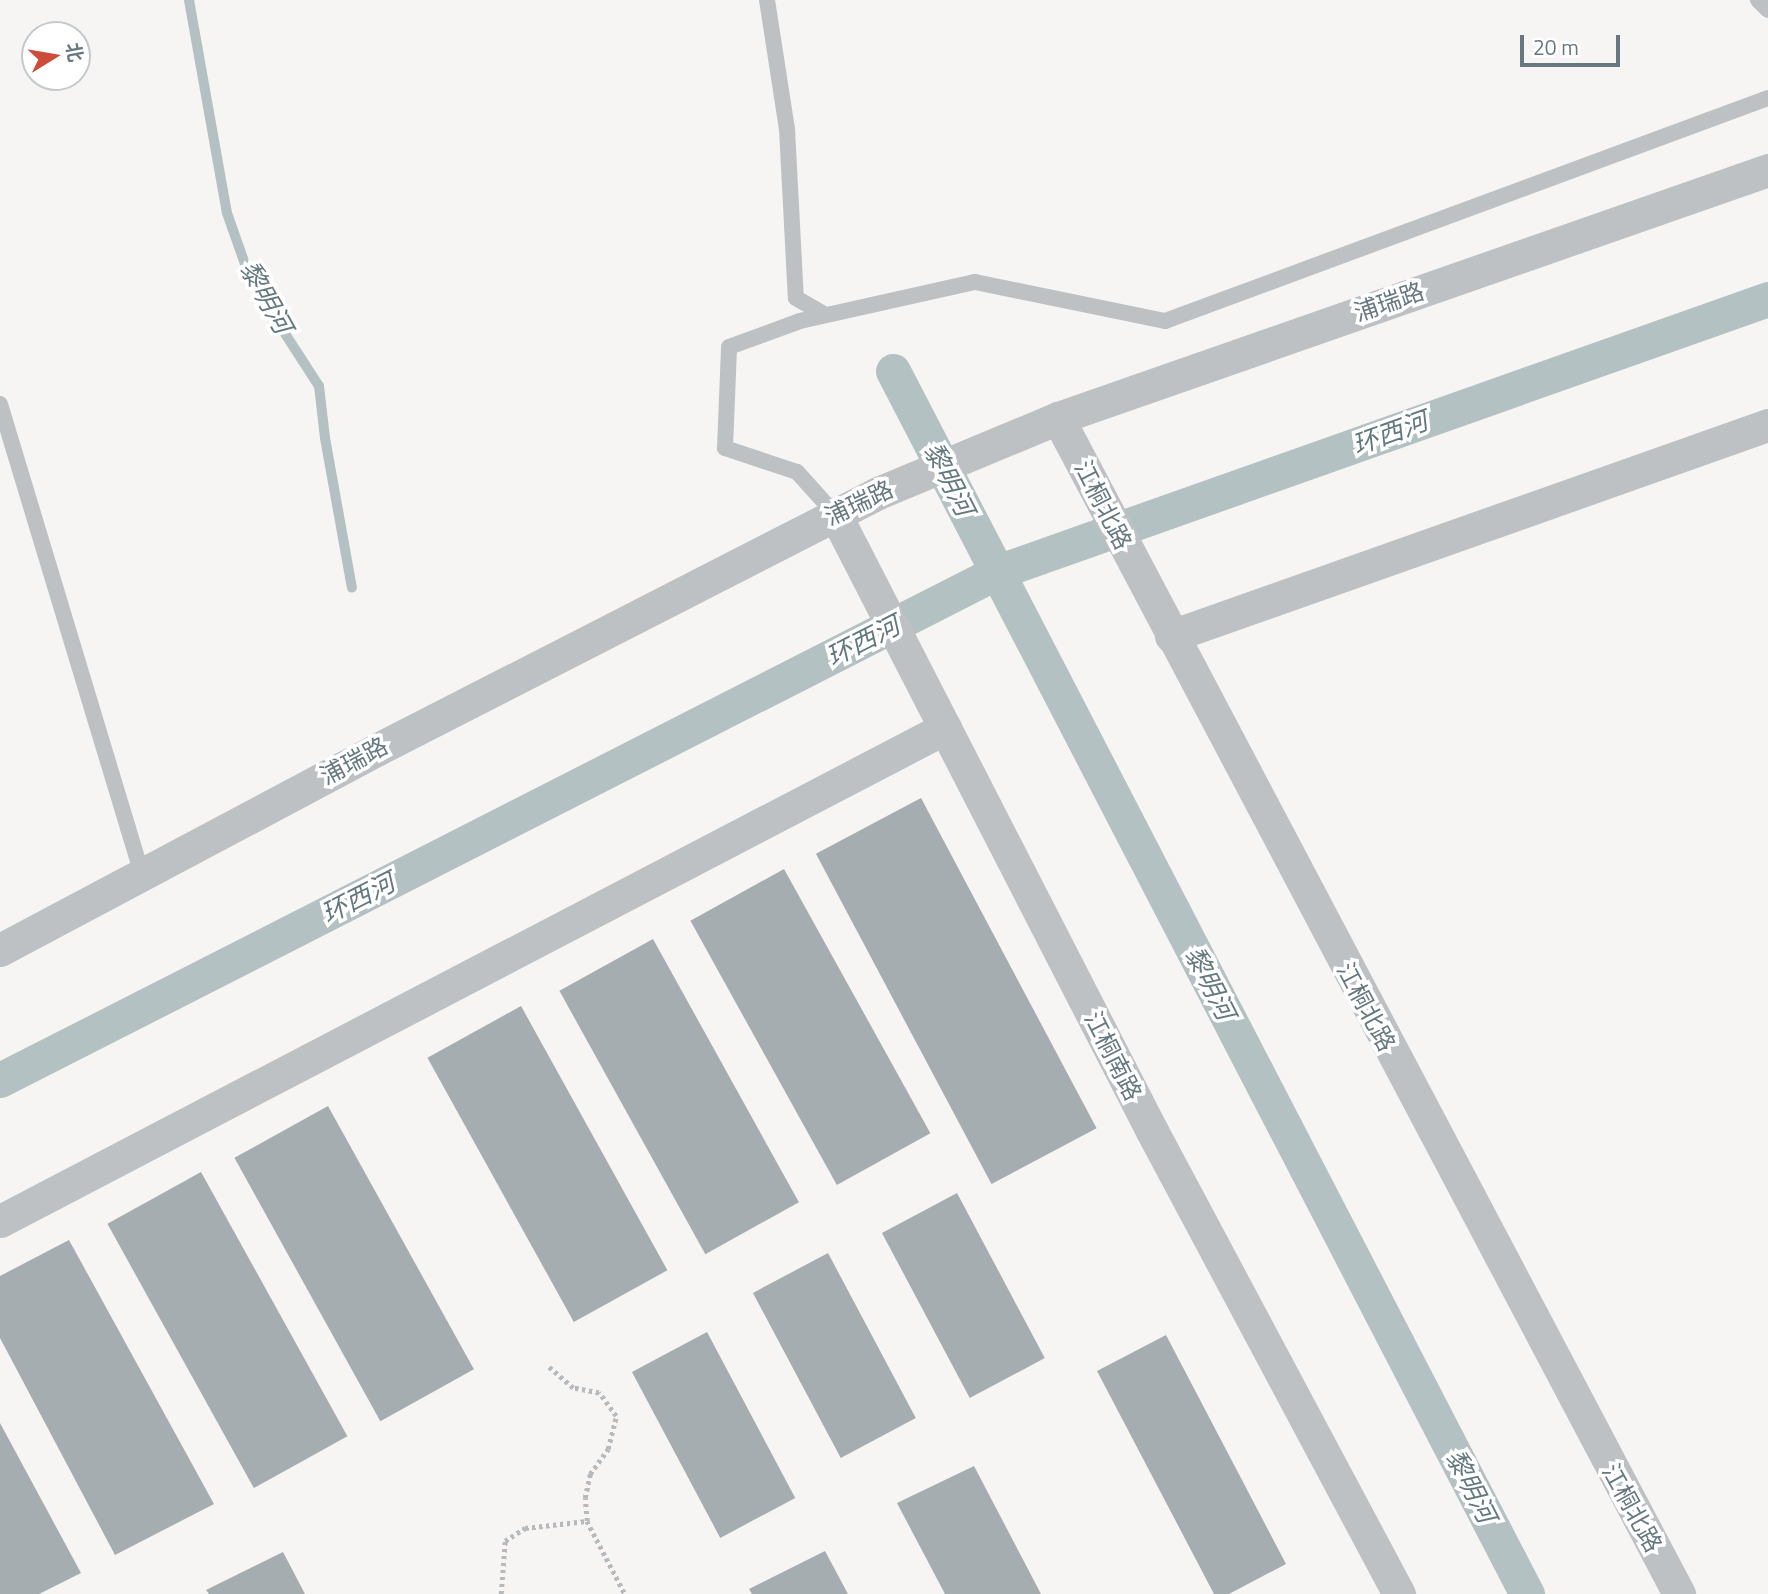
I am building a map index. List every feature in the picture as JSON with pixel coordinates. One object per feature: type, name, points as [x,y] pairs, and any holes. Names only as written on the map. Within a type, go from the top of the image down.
[{"type":"street","name":"浦瑞路","points":[[0,950],[835,513],[878,494],[1058,418],[1768,170]]},
{"type":"street","name":"江桐北路","points":[[1058,418],[1679,1594]]},
{"type":"street","points":[[1171,636],[1768,425]]},
{"type":"street","name":"江桐南路","points":[[835,513],[1152,1131],[1399,1594]]},
{"type":"street","points":[[0,1221],[945,728]]},
{"type":"lane","points":[[767,0],[787,129],[796,298],[826,315]]},
{"type":"lane","points":[[1758,0],[1768,10]]},
{"type":"lane","points":[[835,513],[797,472],[725,448],[729,347],[826,315],[975,282],[1165,321],[1768,98]]},
{"type":"lane","points":[[0,404],[142,874]]},
{"type":"path","points":[[549,1367],[573,1388],[599,1393],[616,1416],[608,1449],[590,1474],[585,1498],[587,1521],[625,1594]]},
{"type":"path","points":[[501,1594],[505,1541],[525,1528],[587,1521]]},
{"type":"building","points":[[921,798],[1097,1128],[992,1184],[816,854]]},
{"type":"building","points":[[784,869],[930,1133],[837,1185],[690,921]]},
{"type":"building","points":[[653,939],[799,1202],[705,1254],[559,991]]},
{"type":"building","points":[[521,1006],[667,1270],[574,1322],[427,1058]]},
{"type":"building","points":[[328,1106],[474,1369],[380,1421],[234,1158]]},
{"type":"building","points":[[201,1172],[347,1436],[254,1488],[107,1224]]},
{"type":"building","points":[[957,1193],[1045,1358],[970,1398],[882,1233]]},
{"type":"building","points":[[69,1240],[214,1504],[115,1555],[0,1338],[0,1276]]},
{"type":"building","points":[[828,1253],[916,1418],[841,1458],[753,1293]]},
{"type":"building","points":[[707,1332],[795,1498],[720,1538],[632,1372]]},
{"type":"building","points":[[1166,1335],[1286,1564],[1229,1594],[1214,1594],[1097,1371]]},
{"type":"building","points":[[0,1423],[81,1573],[39,1594],[0,1594]]},
{"type":"building","points":[[974,1466],[1041,1594],[945,1594],[897,1503]]},
{"type":"building","points":[[825,1551],[848,1594],[752,1594],[749,1589]]},
{"type":"building","points":[[283,1552],[305,1594],[209,1594],[206,1590]]},
{"type":"waterway","name":"黎明河","points":[[189,0],[227,213],[251,281],[319,386],[325,438],[352,588]]},
{"type":"waterway","name":"环西河","points":[[0,1080],[997,572],[1768,299]]},
{"type":"waterway","name":"黎明河","points":[[893,371],[1527,1594]]}]
